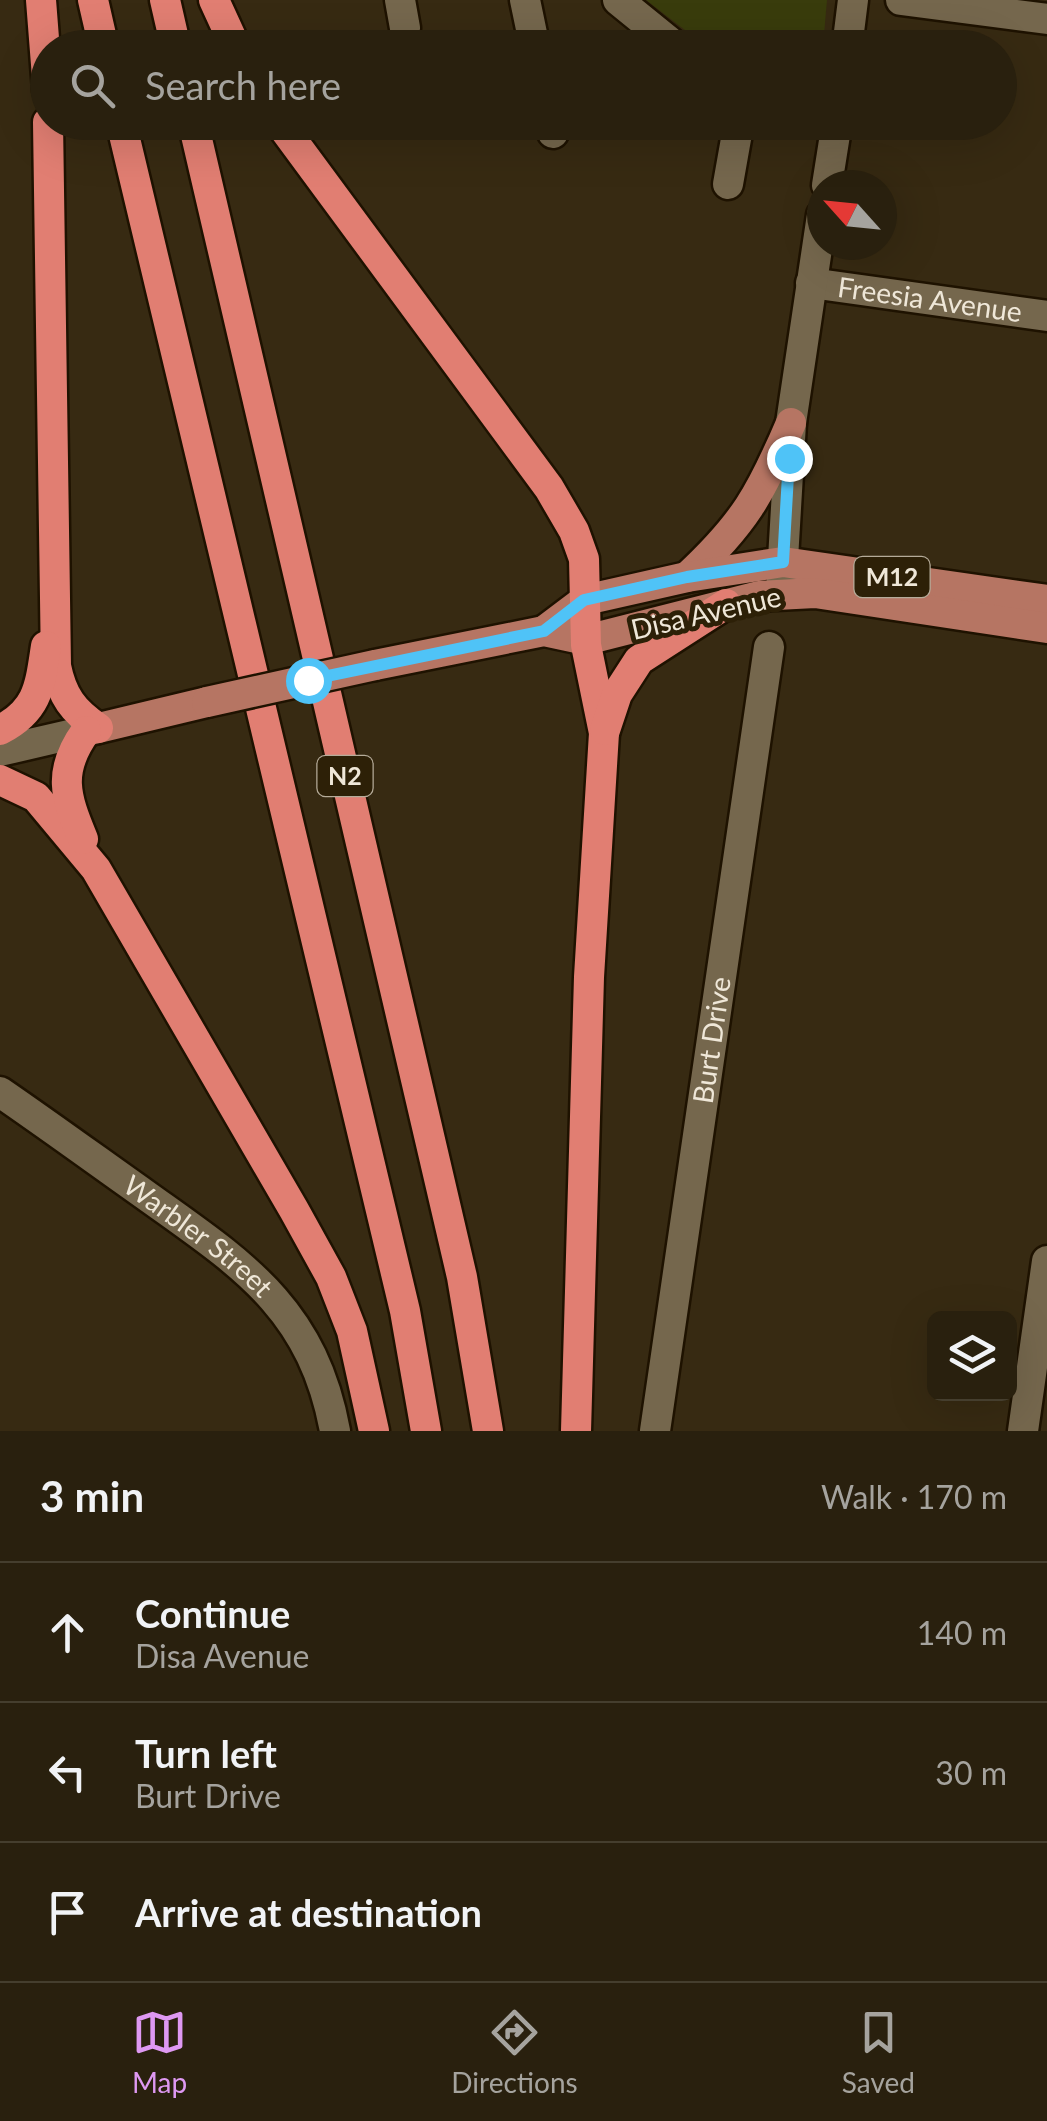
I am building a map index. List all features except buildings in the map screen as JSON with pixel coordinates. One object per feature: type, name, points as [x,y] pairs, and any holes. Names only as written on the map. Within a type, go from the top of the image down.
[{"type":"highway","points":[[41,0],[43,30]]},
{"type":"highway","points":[[93,0],[100,30]]},
{"type":"highway","points":[[165,0],[172,30]]},
{"type":"highway","points":[[214,0],[228,30]]},
{"type":"highway","points":[[48,140],[56,666],[71,707],[92,729],[69,758],[67,786],[74,816],[96,869],[331,1276],[352,1331],[374,1431]]},
{"type":"highway","name":"N2","points":[[125,140],[405,1311],[426,1431]]},
{"type":"highway","name":"N2","points":[[197,140],[458,1258],[488,1431]]},
{"type":"highway","points":[[293,140],[549,488],[581,546],[584,559],[586,640],[604,733],[589,978],[576,1431]]},
{"type":"highway","points":[[0,730],[24,715],[37,694],[53,583]]},
{"type":"highway","points":[[604,733],[617,694],[638,660],[726,604]]},
{"type":"highway","points":[[0,780],[36,797],[96,869]]},
{"type":"main road","points":[[687,577],[745,517],[765,483],[791,423]]},
{"type":"main road","name":"Disa Avenue","points":[[544,631],[584,600],[687,577],[783,562],[1047,600]]},
{"type":"main road","name":"Disa Avenue","points":[[92,729],[544,631],[586,640],[781,593],[834,596],[1047,628]]},
{"type":"street","points":[[525,0],[531,30]]},
{"type":"street","points":[[618,0],[655,30]]},
{"type":"street","points":[[849,30],[852,0]]},
{"type":"street","points":[[901,0],[1047,18]]},
{"type":"street","points":[[728,184],[735,140]]},
{"type":"street","points":[[829,170],[834,140]]},
{"type":"street","points":[[781,593],[791,423],[815,260]]},
{"type":"street","name":"Freesia Avenue","points":[[811,282],[1047,316]]},
{"type":"street","name":"Burt Drive","points":[[655,1431],[769,647]]},
{"type":"street","points":[[0,751],[92,729]]},
{"type":"street","name":"Warbler Street","points":[[0,1092],[210,1241],[264,1286],[295,1325],[312,1356],[334,1431]]},
{"type":"street","points":[[1023,1431],[1047,1261]]},
{"type":"green space","points":[[646,0],[827,0],[824,30],[685,30]]},
{"type":"route","points":[[308,680],[544,631],[584,600],[687,577],[783,562],[789,458]]}]
